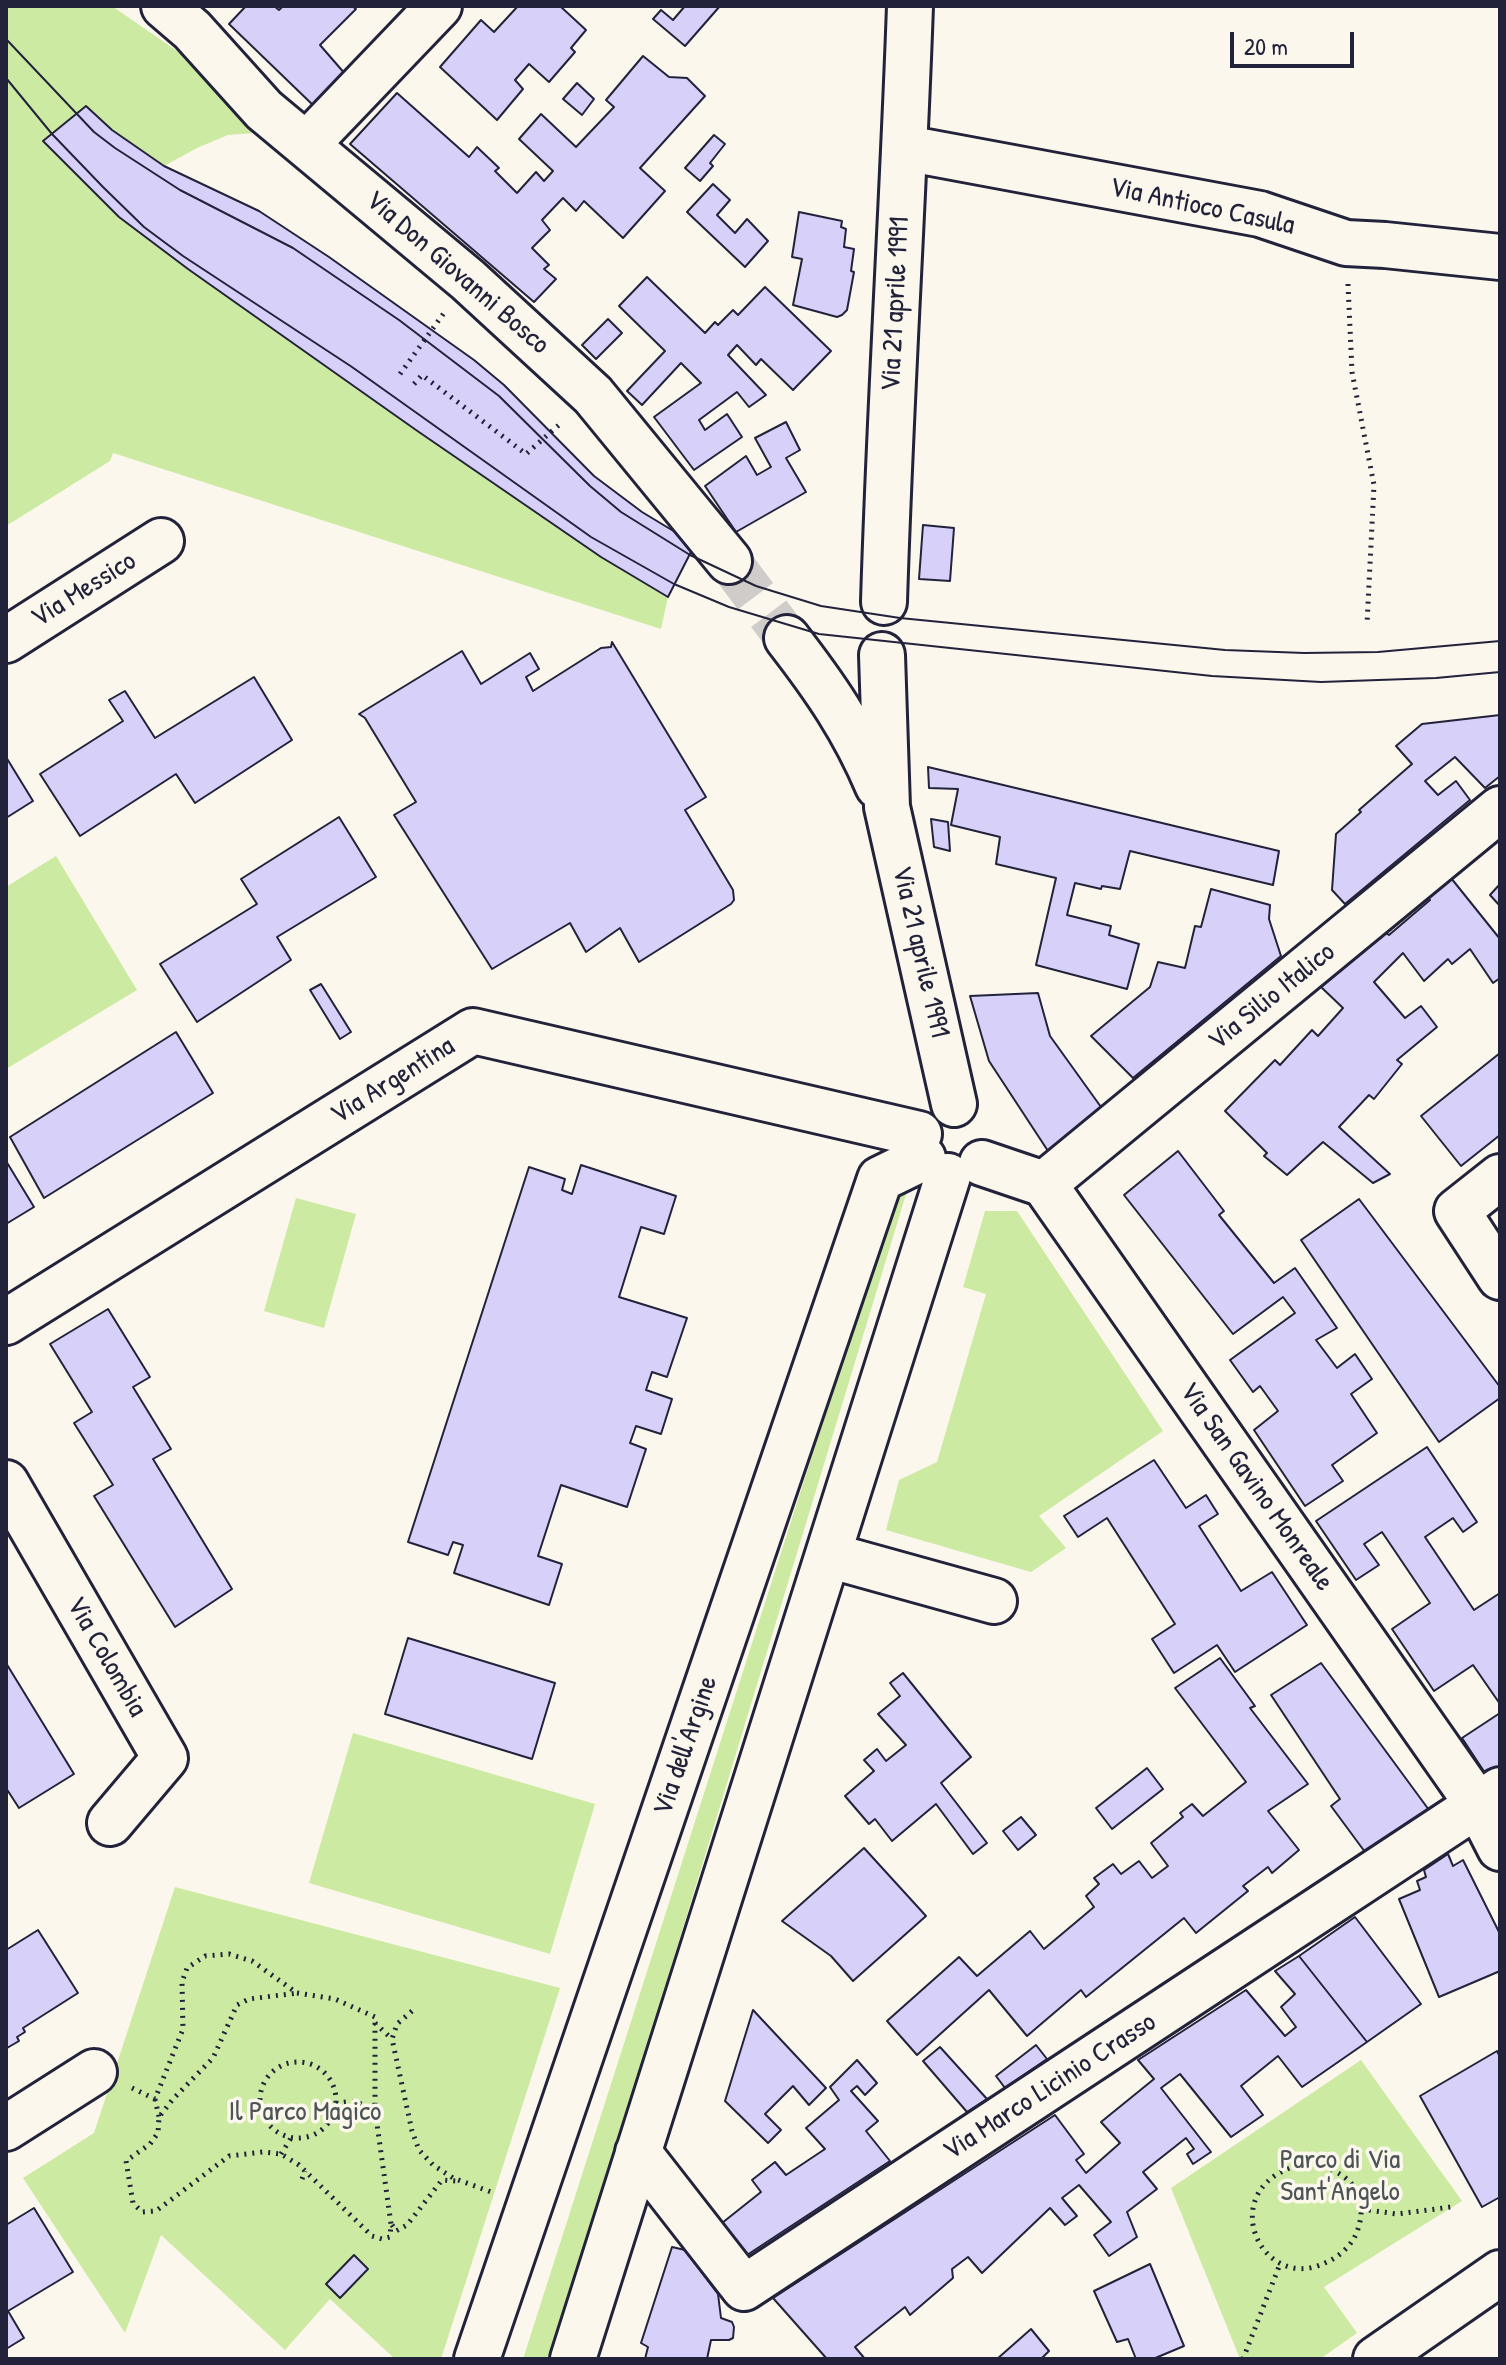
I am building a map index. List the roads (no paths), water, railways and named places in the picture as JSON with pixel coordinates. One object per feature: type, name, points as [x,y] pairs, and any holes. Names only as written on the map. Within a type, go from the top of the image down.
[{"type":"street","name":"Via Don Giovanni Bosco","points":[[164,6],[192,30],[264,110],[468,280],[593,395],[729,561]]},
{"type":"street","points":[[306,145],[439,6]]},
{"type":"street","name":"Via 21 aprile 1991","points":[[884,602],[889,410],[910,6]]},
{"type":"street","name":"Via Antioco Casula","points":[[905,148],[1260,214],[1346,243],[1500,257]]},
{"type":"street","name":"Via Messico","points":[[6,640],[161,541]]},
{"type":"street","points":[[787,638],[832,697],[862,748],[887,807]]},
{"type":"street","name":"Via 21 aprile 1991","points":[[882,655],[887,807],[954,1104]]},
{"type":"street","name":"Via Silio Italico","points":[[1044,1184],[1500,809]]},
{"type":"street","name":"Via Argentina","points":[[6,1322],[473,1031],[943,1158]]},
{"type":"street","points":[[573,2359],[828,1555],[943,1158],[923,1122],[931,1113],[954,1104],[968,1107],[987,1124],[989,1148],[943,1158]]},
{"type":"street","points":[[943,1158],[1044,1184]]},
{"type":"street","name":"Via dell'Argine","points":[[477,2359],[880,1179],[943,1158]]},
{"type":"street","points":[[1500,1177],[1457,1211],[1500,1277]]},
{"type":"street","name":"Via San Gavino Monreale","points":[[1044,1184],[1489,1797],[1500,1848]]},
{"type":"street","name":"Via Colombia","points":[[6,1483],[165,1758],[110,1823]]},
{"type":"street","points":[[828,1555],[994,1601]]},
{"type":"street","name":"Via Marco Licinio Crasso","points":[[638,2152],[744,2288],[1489,1797]]},
{"type":"street","points":[[6,2128],[94,2072]]},
{"type":"street","points":[[1376,2359],[1500,2273]]},
{"type":"tunnel","points":[[729,561],[787,638]]},
{"type":"tram line","points":[[6,39],[94,132],[115,148],[180,190],[293,248],[399,320],[499,396],[590,486],[621,512],[690,555],[756,586],[821,606],[900,618],[1225,650],[1378,652],[1500,641]]},
{"type":"tram line","points":[[6,78],[52,134],[103,187],[144,227],[183,256],[352,367],[591,537],[674,584],[729,607],[819,634],[1212,676],[1321,682],[1436,678],[1500,672]]},
{"type":"park label","name":"Il Parco Magico","points":[[305,2113]]},
{"type":"park label","name":"Parco di Via Sant'Angelo","points":[[1340,2177]]}]
